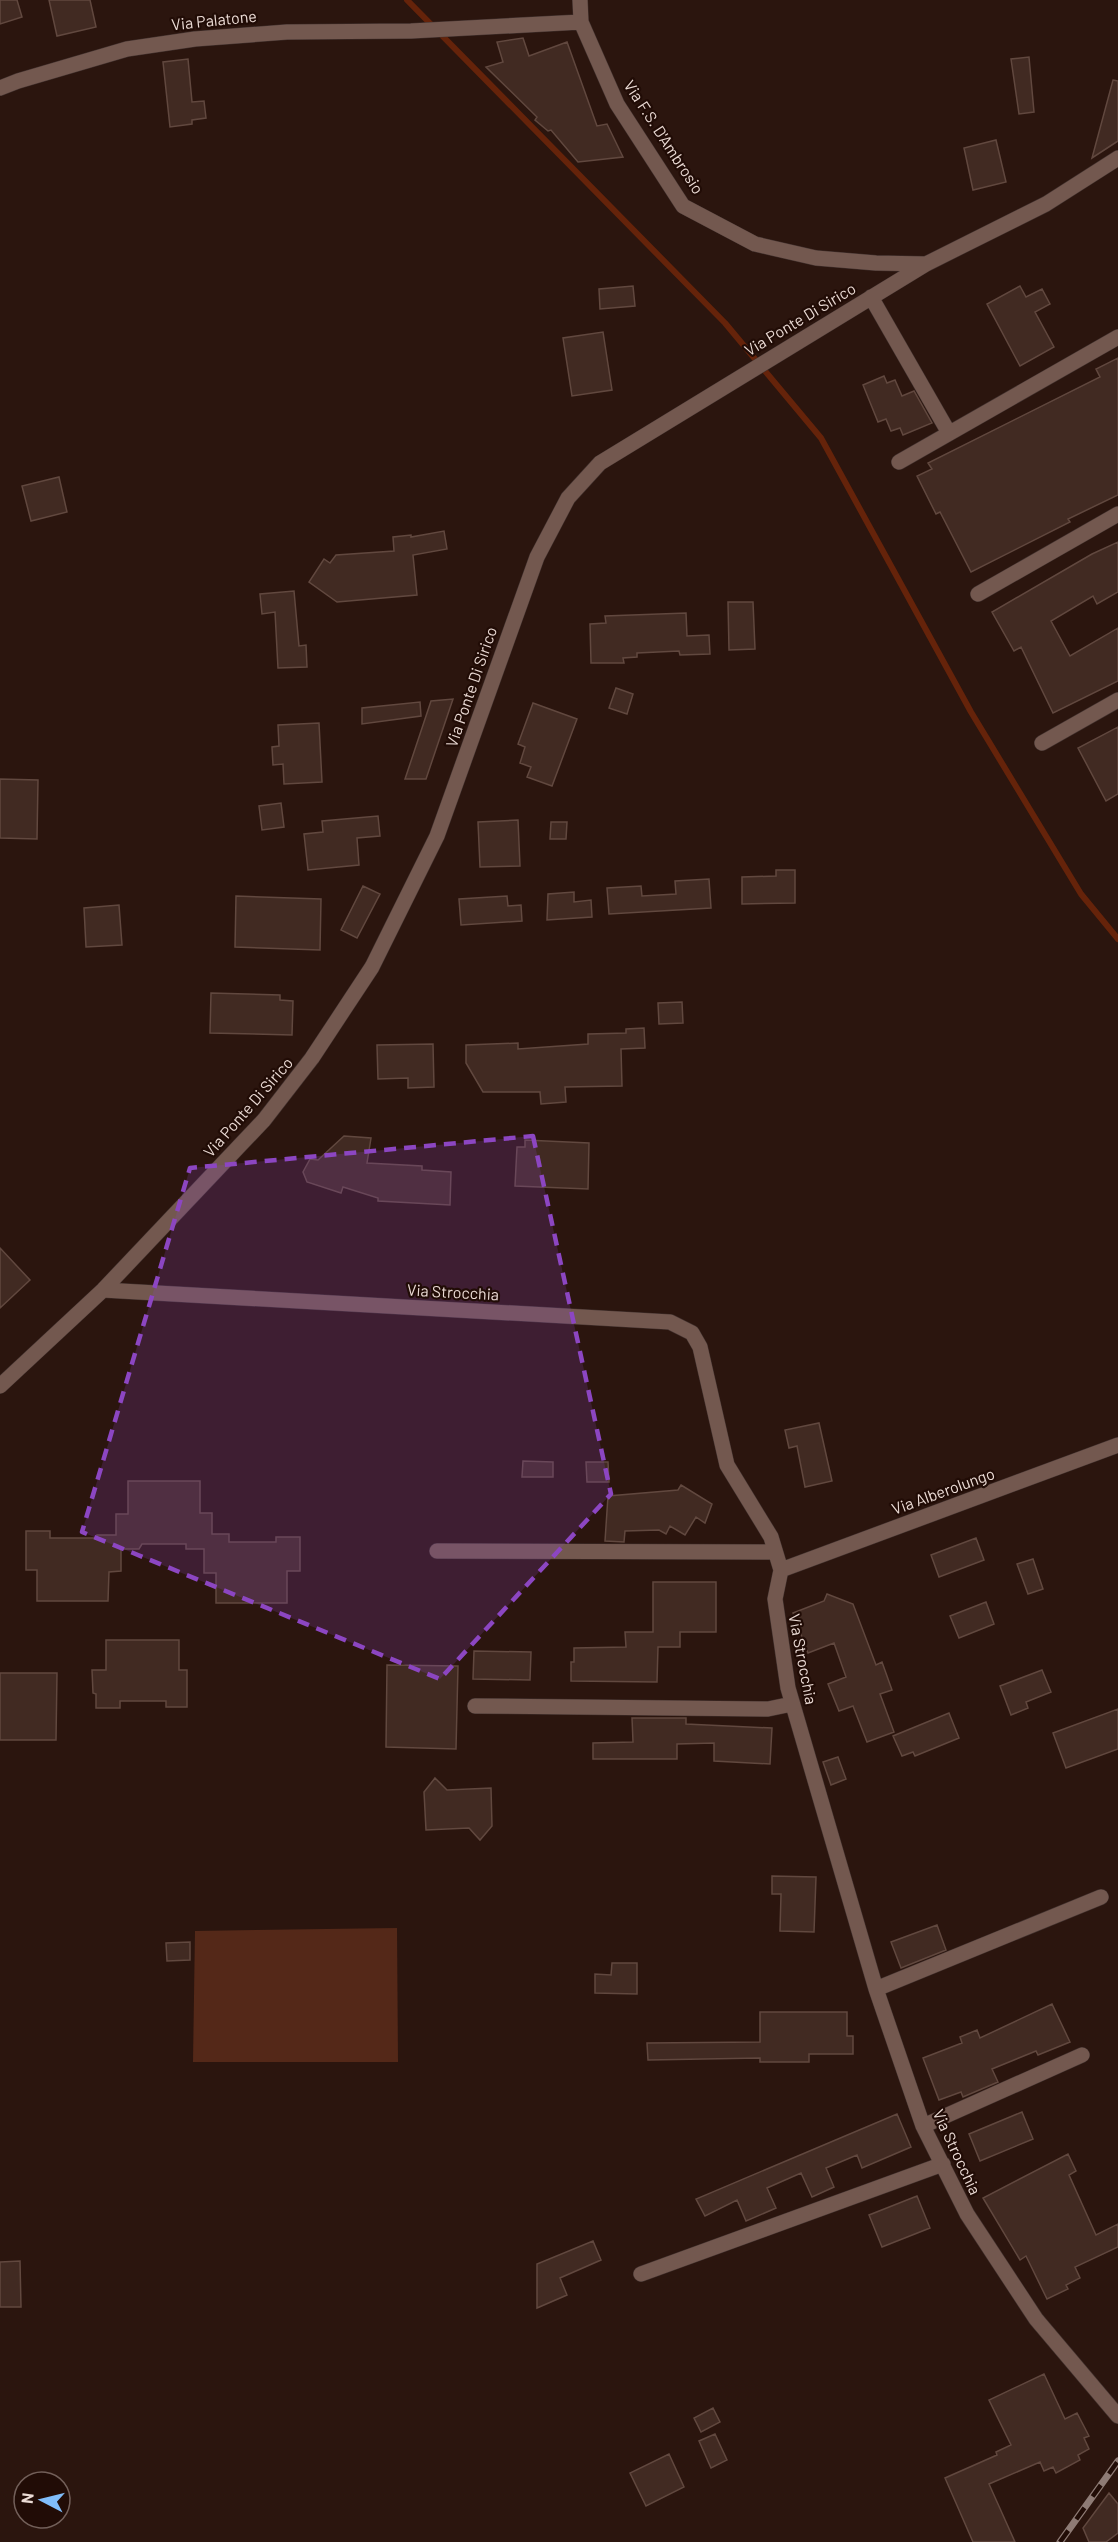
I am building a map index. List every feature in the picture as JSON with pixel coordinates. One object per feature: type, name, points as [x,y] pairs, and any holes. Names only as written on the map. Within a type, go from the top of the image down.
[{"type":"street","points":[[580,0],[581,22]]},
{"type":"street","name":"Via Palatone","points":[[0,88],[127,50],[195,39],[287,32],[411,31],[581,22]]},
{"type":"street","name":"Via F.S. D'Ambrosio","points":[[581,22],[617,104],[683,206],[755,244],[816,258],[926,264]]},
{"type":"street","name":"Via Ponte Di Sirico","points":[[0,1386],[103,1290],[264,1120],[312,1059],[372,967],[437,836],[537,557],[568,498],[600,463],[779,352],[926,264],[1046,204],[1118,158]]},
{"type":"street","points":[[871,297],[949,433]]},
{"type":"street","points":[[899,462],[1118,337]]},
{"type":"street","points":[[978,594],[1118,514]]},
{"type":"street","points":[[1042,743],[1118,700]]},
{"type":"street","name":"Via Strocchia","points":[[103,1290],[670,1322],[678,1324],[692,1334],[700,1347],[727,1465],[771,1537],[781,1570],[774,1599],[792,1704],[876,1989],[923,2126],[967,2214],[1036,2319],[1118,2416]]},
{"type":"street","name":"Via Alberolungo","points":[[781,1570],[1118,1445]]},
{"type":"street","points":[[437,1551],[775,1552]]},
{"type":"street","points":[[475,1706],[768,1709],[792,1704]]},
{"type":"street","points":[[876,1989],[1101,1897]]},
{"type":"street","points":[[923,2126],[1082,2055]]},
{"type":"street","points":[[641,2274],[943,2164]]},
{"type":"highlighted area","points":[[533,1136],[611,1494],[440,1679],[82,1532],[190,1168]]},
{"type":"shaded area","points":[[397,1928],[398,2062],[193,2062],[195,1931]]},
{"type":"building","points":[[0,0],[17,0],[22,17],[0,24]]},
{"type":"building","points":[[49,0],[90,0],[96,27],[57,36]]},
{"type":"building","points":[[523,38],[529,56],[567,42],[597,126],[607,124],[623,157],[578,162],[551,130],[548,131],[535,120],[537,117],[486,67],[503,62],[497,42]]},
{"type":"building","points":[[1029,57],[1034,112],[1019,114],[1011,59]]},
{"type":"building","points":[[188,59],[192,102],[204,101],[206,118],[192,120],[192,124],[170,127],[163,62]]},
{"type":"building","points":[[1113,80],[1118,81],[1118,141],[1092,158]]},
{"type":"building","points":[[996,140],[1006,182],[973,190],[964,148]]},
{"type":"building","points":[[633,286],[635,306],[600,309],[599,289]]},
{"type":"building","points":[[1020,286],[1026,297],[1042,289],[1050,304],[1035,312],[1054,347],[1020,366],[987,304]]},
{"type":"building","points":[[603,332],[612,390],[572,396],[563,338]]},
{"type":"building","points":[[1118,358],[1118,495],[1068,519],[1070,522],[971,572],[940,512],[936,514],[917,476],[932,469],[928,463],[1100,377],[1096,369]]},
{"type":"building","points":[[884,376],[887,383],[895,380],[902,396],[914,391],[932,423],[903,435],[900,428],[891,431],[886,419],[878,422],[863,385]]},
{"type":"building","points":[[59,477],[67,512],[31,521],[22,486]]},
{"type":"building","points":[[444,531],[447,549],[413,555],[417,595],[337,602],[309,582],[324,559],[330,563],[336,555],[394,551],[393,537],[411,535],[411,537]]},
{"type":"building","points":[[1118,542],[1118,592],[1097,604],[1093,596],[1051,621],[1070,656],[1118,628],[1118,681],[1053,713],[1021,647],[1014,651],[992,612],[1092,554]]},
{"type":"building","points":[[294,591],[299,646],[306,645],[307,667],[278,668],[275,612],[262,614],[260,594]]},
{"type":"building","points":[[728,602],[753,602],[755,649],[729,650]]},
{"type":"building","points":[[686,613],[687,636],[709,635],[710,654],[680,655],[679,651],[637,653],[637,657],[623,658],[624,663],[591,663],[590,624],[606,623],[605,616]]},
{"type":"building","points":[[616,688],[633,694],[627,714],[609,708]]},
{"type":"building","points":[[453,699],[426,779],[405,779],[431,701]]},
{"type":"building","points":[[420,702],[421,716],[362,724],[362,708]]},
{"type":"building","points":[[533,703],[577,719],[552,786],[527,777],[531,767],[520,763],[525,747],[518,744]]},
{"type":"building","points":[[319,723],[322,782],[284,784],[283,764],[273,765],[272,747],[279,746],[278,725]]},
{"type":"building","points":[[1118,727],[1118,794],[1106,801],[1078,748]]},
{"type":"building","points":[[0,779],[38,780],[37,839],[0,838]]},
{"type":"building","points":[[281,803],[284,827],[262,830],[259,806]]},
{"type":"building","points":[[378,816],[380,836],[357,838],[359,865],[308,870],[304,834],[323,832],[322,821]]},
{"type":"building","points":[[518,820],[520,866],[480,867],[478,822]]},
{"type":"building","points":[[551,822],[567,822],[566,839],[550,839]]},
{"type":"building","points":[[776,870],[795,870],[795,903],[742,904],[742,877],[776,876]]},
{"type":"building","points":[[709,879],[711,908],[609,914],[607,888],[641,886],[642,896],[676,894],[675,881]]},
{"type":"building","points":[[363,886],[380,894],[357,938],[341,930]]},
{"type":"building","points":[[574,892],[574,902],[591,900],[592,917],[547,920],[548,894]]},
{"type":"building","points":[[236,896],[321,899],[320,950],[235,947]]},
{"type":"building","points":[[507,896],[508,906],[521,905],[522,921],[461,925],[459,899]]},
{"type":"building","points":[[119,905],[122,945],[86,947],[84,908]]},
{"type":"building","points":[[211,993],[280,995],[280,1000],[293,1001],[292,1035],[210,1033]]},
{"type":"building","points":[[682,1002],[683,1023],[659,1024],[658,1003]]},
{"type":"building","points":[[644,1028],[645,1048],[621,1049],[622,1086],[565,1087],[566,1102],[541,1104],[540,1092],[483,1092],[466,1063],[466,1045],[518,1043],[518,1049],[588,1044],[588,1034],[626,1033],[626,1029]]},
{"type":"building","points":[[433,1044],[434,1087],[408,1088],[408,1078],[378,1079],[377,1045]]},
{"type":"building","points":[[344,1136],[371,1138],[367,1163],[422,1166],[422,1170],[451,1172],[450,1205],[378,1201],[378,1198],[343,1187],[341,1193],[307,1182],[303,1172],[310,1159],[318,1160]]},
{"type":"building","points":[[525,1140],[589,1143],[588,1189],[515,1186],[517,1147],[525,1147]]},
{"type":"building","points":[[0,1248],[30,1280],[0,1308]]},
{"type":"building","points":[[819,1423],[832,1481],[805,1487],[797,1446],[789,1448],[785,1430]]},
{"type":"building","points":[[523,1461],[553,1462],[553,1477],[522,1477]]},
{"type":"building","points":[[586,1462],[608,1462],[609,1482],[587,1482]]},
{"type":"building","points":[[128,1481],[200,1481],[200,1513],[212,1513],[212,1534],[229,1534],[229,1542],[276,1542],[276,1537],[300,1537],[300,1571],[287,1571],[287,1603],[216,1603],[216,1573],[204,1573],[204,1549],[186,1549],[186,1544],[142,1544],[139,1549],[121,1549],[121,1571],[109,1572],[108,1601],[37,1601],[37,1570],[26,1570],[26,1531],[50,1531],[50,1538],[97,1538],[97,1535],[116,1535],[116,1514],[128,1514]]},
{"type":"building","points":[[681,1485],[712,1504],[705,1523],[696,1517],[685,1535],[670,1526],[666,1534],[659,1530],[625,1531],[624,1542],[605,1541],[608,1496],[678,1490]]},
{"type":"building","points":[[976,1538],[984,1560],[939,1577],[931,1555]]},
{"type":"building","points":[[1033,1559],[1043,1589],[1028,1594],[1017,1564]]},
{"type":"building","points":[[653,1582],[716,1582],[716,1632],[680,1632],[680,1647],[658,1647],[657,1682],[571,1681],[574,1648],[626,1647],[625,1632],[653,1632]]},
{"type":"building","points":[[827,1594],[853,1604],[876,1665],[882,1662],[892,1690],[880,1694],[894,1732],[867,1742],[853,1706],[839,1711],[828,1684],[846,1677],[834,1643],[808,1653],[793,1613],[824,1601]]},
{"type":"building","points":[[986,1602],[994,1624],[959,1638],[950,1616]]},
{"type":"building","points":[[106,1640],[179,1640],[179,1670],[187,1670],[187,1707],[166,1707],[166,1701],[120,1701],[120,1708],[96,1708],[92,1670],[106,1670]]},
{"type":"building","points":[[474,1651],[531,1652],[530,1680],[473,1679]]},
{"type":"building","points":[[387,1665],[458,1666],[456,1749],[386,1747]]},
{"type":"building","points":[[1042,1670],[1051,1692],[1026,1702],[1028,1708],[1011,1715],[1000,1686]]},
{"type":"building","points":[[0,1673],[57,1673],[56,1740],[0,1740]]},
{"type":"building","points":[[1118,1709],[1118,1749],[1066,1768],[1053,1733]]},
{"type":"building","points":[[949,1713],[959,1738],[915,1756],[913,1752],[902,1756],[893,1736]]},
{"type":"building","points":[[632,1718],[686,1718],[686,1724],[772,1728],[770,1764],[714,1761],[714,1743],[677,1744],[677,1759],[593,1759],[593,1743],[633,1742]]},
{"type":"building","points":[[838,1757],[846,1779],[831,1785],[823,1762]]},
{"type":"building","points":[[435,1778],[447,1790],[491,1788],[492,1826],[480,1840],[469,1828],[426,1830],[424,1792]]},
{"type":"building","points":[[772,1876],[816,1877],[814,1932],[780,1931],[781,1894],[772,1894]]},
{"type":"building","points":[[937,1925],[946,1950],[901,1968],[891,1942]]},
{"type":"building","points":[[190,1942],[190,1960],[167,1961],[166,1943]]},
{"type":"building","points":[[612,1963],[637,1963],[637,1994],[595,1993],[595,1974],[611,1975]]},
{"type":"building","points":[[1052,2004],[1070,2042],[1038,2055],[1036,2051],[992,2069],[998,2082],[963,2097],[961,2092],[939,2100],[923,2058],[962,2043],[960,2037],[977,2030],[980,2038]]},
{"type":"building","points":[[760,2012],[847,2012],[847,2036],[853,2036],[853,2054],[809,2054],[809,2062],[760,2062],[760,2058],[648,2060],[647,2043],[760,2042]]},
{"type":"building","points":[[1022,2112],[1033,2139],[980,2161],[969,2134]]},
{"type":"building","points":[[897,2114],[911,2147],[862,2168],[857,2155],[826,2168],[834,2187],[812,2197],[801,2173],[767,2188],[776,2208],[746,2221],[737,2200],[705,2216],[696,2199]]},
{"type":"building","points":[[1068,2154],[1076,2171],[1069,2175],[1096,2235],[1118,2224],[1118,2247],[1075,2267],[1080,2278],[1066,2285],[1068,2289],[1047,2299],[1026,2256],[1020,2260],[983,2198]]},
{"type":"building","points":[[917,2196],[930,2228],[882,2247],[869,2215]]},
{"type":"building","points":[[593,2241],[601,2260],[560,2278],[567,2295],[537,2308],[537,2264]]},
{"type":"building","points":[[20,2261],[21,2307],[0,2307],[0,2262]]},
{"type":"building","points":[[1044,2374],[1065,2419],[1077,2413],[1089,2436],[1084,2438],[1089,2449],[1078,2455],[1080,2460],[1056,2473],[1053,2467],[1044,2471],[1040,2462],[989,2484],[1015,2542],[973,2542],[945,2478],[997,2455],[996,2452],[1011,2445],[989,2400]]},
{"type":"building","points":[[713,2408],[720,2422],[701,2432],[694,2418]]},
{"type":"building","points":[[715,2434],[727,2460],[711,2468],[699,2441]]},
{"type":"building","points":[[669,2454],[684,2487],[646,2506],[630,2473]]},
{"type":"building","points":[[1109,2493],[1118,2504],[1118,2533],[1106,2542],[1089,2542],[1083,2528]]},
{"type":"waterway","points":[[407,0],[725,323],[821,438],[971,712],[1081,894],[1118,939]]},
{"type":"railway","points":[[1060,2542],[1118,2461]]}]
